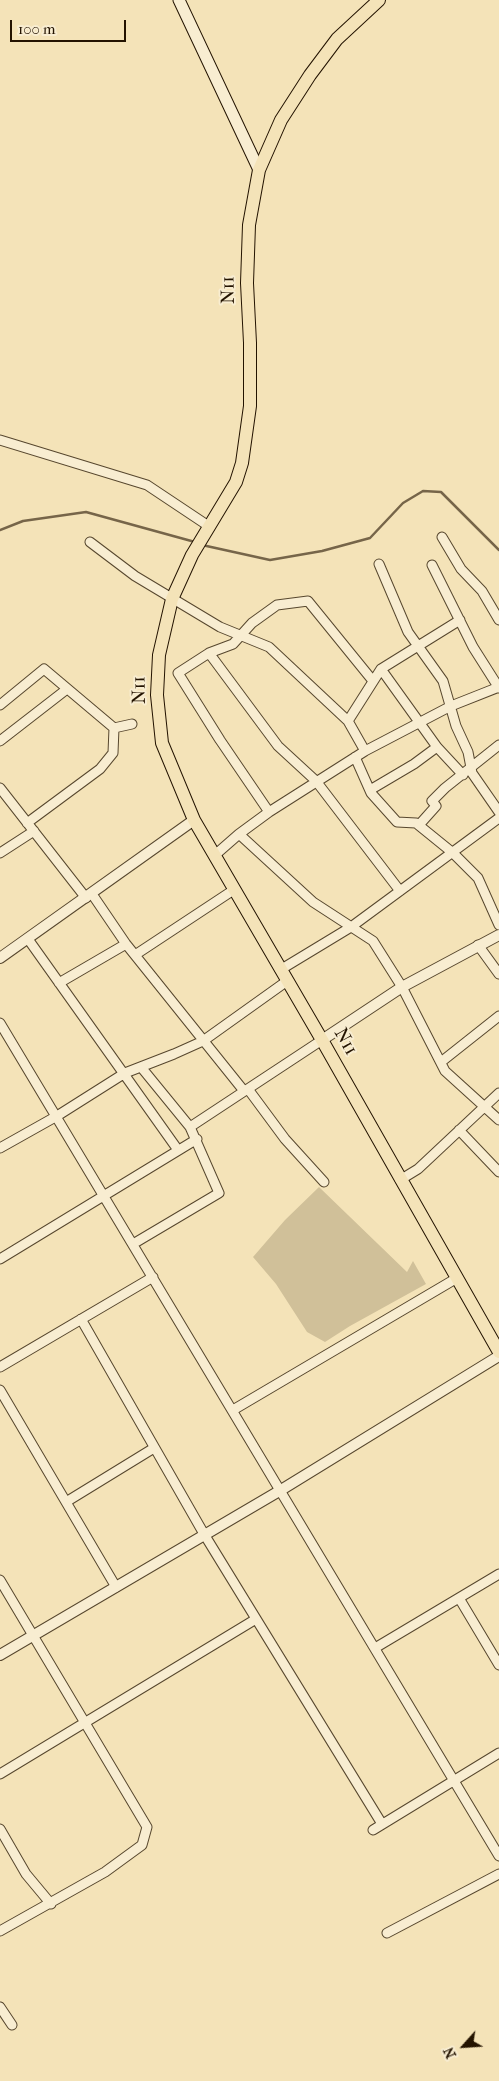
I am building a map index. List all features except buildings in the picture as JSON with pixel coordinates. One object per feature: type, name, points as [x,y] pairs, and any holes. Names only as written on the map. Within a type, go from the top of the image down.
[{"type":"main road","points":[[179,0],[259,170]]},
{"type":"main road","name":"N11","points":[[379,0],[337,39],[310,75],[281,120],[259,170],[249,235],[247,282],[250,343],[250,406],[242,463],[236,482],[192,555],[172,599],[159,655],[157,695],[162,743],[194,820],[322,1040],[499,1352]]},
{"type":"street","points":[[0,440],[146,485],[207,532]]},
{"type":"street","points":[[442,536],[461,569],[482,591],[499,620]]},
{"type":"street","points":[[90,542],[135,576],[172,599],[220,627],[269,647],[348,721],[365,751]]},
{"type":"street","points":[[379,564],[408,632],[443,681],[452,706],[456,726],[468,752],[472,773],[499,812]]},
{"type":"street","points":[[215,855],[239,834],[270,812],[365,751],[452,706],[499,687],[473,648],[432,565]]},
{"type":"street","points":[[270,812],[220,740],[178,673],[209,653],[233,644],[239,635],[278,605],[308,601],[373,681]]},
{"type":"street","points":[[348,721],[381,669],[460,620]]},
{"type":"street","points":[[209,653],[278,746],[316,781],[400,891]]},
{"type":"street","points":[[0,705],[44,669],[114,728]]},
{"type":"street","points":[[381,669],[437,747],[463,775]]},
{"type":"street","points":[[0,741],[67,689]]},
{"type":"street","points":[[114,728],[132,724]]},
{"type":"street","points":[[27,823],[100,770],[113,753],[114,728]]},
{"type":"street","points":[[419,825],[436,806],[432,801],[445,788],[499,745]]},
{"type":"street","points":[[370,790],[414,764],[437,747]]},
{"type":"street","points":[[356,757],[370,790],[397,822],[416,823],[419,825],[453,853],[478,878],[499,925]]},
{"type":"street","points":[[0,788],[34,832],[89,896],[203,1041],[246,1090],[285,1139],[324,1182]]},
{"type":"street","points":[[0,1148],[57,1116],[125,1073],[203,1041],[284,975],[499,818]]},
{"type":"street","points":[[0,958],[194,820]]},
{"type":"street","points":[[0,853],[34,832]]},
{"type":"street","points":[[239,834],[313,902],[373,941],[402,987],[445,1071],[499,1120]]},
{"type":"street","points":[[135,955],[235,889]]},
{"type":"street","points":[[190,1127],[402,987],[499,935]]},
{"type":"street","points":[[28,939],[178,1150]]},
{"type":"street","points":[[60,983],[126,944]]},
{"type":"street","points":[[478,945],[499,974]]},
{"type":"street","points":[[441,1062],[499,1016]]},
{"type":"street","points":[[0,1023],[499,1856]]},
{"type":"street","points":[[133,1244],[219,1193],[197,1139],[190,1127],[141,1068]]},
{"type":"street","points":[[400,1180],[418,1169],[499,1093]]},
{"type":"street","points":[[459,1130],[499,1172]]},
{"type":"street","points":[[0,1259],[197,1139]]},
{"type":"street","points":[[0,1367],[153,1277]]},
{"type":"street","points":[[233,1410],[457,1278]]},
{"type":"street","points":[[81,1319],[204,1534],[382,1824]]},
{"type":"street","points":[[0,1656],[281,1490],[499,1356]]},
{"type":"street","points":[[0,1390],[116,1587]]},
{"type":"street","points":[[66,1502],[154,1448]]},
{"type":"street","points":[[375,1648],[499,1574]]},
{"type":"street","points":[[0,1580],[147,1827],[142,1845],[105,1872],[0,1931]]},
{"type":"street","points":[[460,1598],[499,1665]]},
{"type":"street","points":[[1,1771],[256,1619]]},
{"type":"street","points":[[373,1830],[499,1753]]},
{"type":"street","points":[[0,1829],[3,1840],[26,1874],[51,1904]]},
{"type":"street","points":[[387,1933],[499,1874]]},
{"type":"street","points":[[0,2007],[12,2025]]},
{"type":"shaded area","points":[[319,1187],[407,1272],[413,1261],[426,1284],[325,1342],[307,1332],[276,1284],[253,1257],[285,1220]]},
{"type":"waterway","points":[[202,545],[270,560],[322,551],[370,538],[403,503],[423,491],[441,492],[499,550]]},
{"type":"waterway","points":[[0,530],[23,521],[86,512],[195,542]]}]
